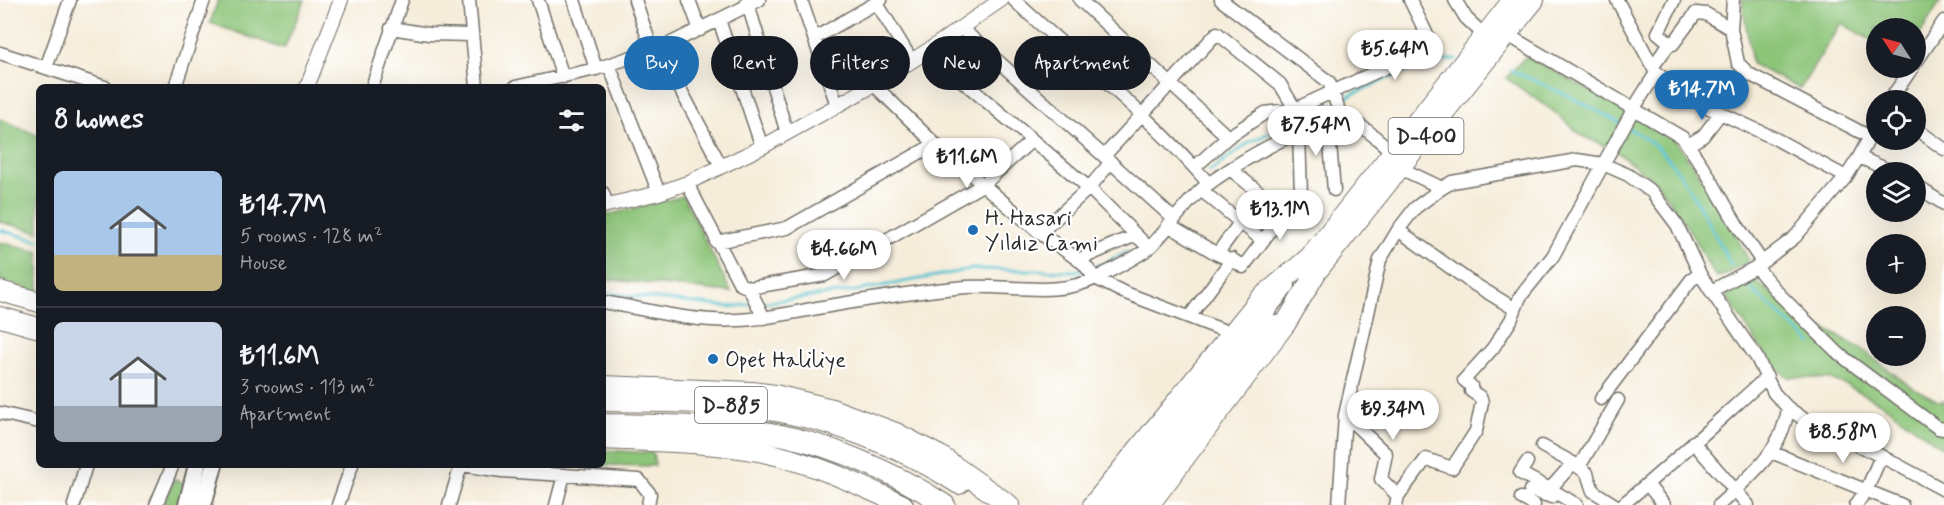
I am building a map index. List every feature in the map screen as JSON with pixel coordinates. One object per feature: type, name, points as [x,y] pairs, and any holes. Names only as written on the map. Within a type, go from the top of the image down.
[{"type":"highway","name":"D-400","points":[[1149,505],[1286,323],[1313,265],[1396,160],[1513,0]]},
{"type":"highway","name":"D-400","points":[[1396,160],[1534,0]]},
{"type":"highway","name":"D-400","points":[[1097,504],[1260,299],[1313,265]]},
{"type":"highway","points":[[0,291],[36,301]]},
{"type":"highway","points":[[0,317],[36,327]]},
{"type":"highway","points":[[606,386],[752,392],[775,395],[832,409],[896,433],[940,456],[1004,504]]},
{"type":"highway","name":"D-885","points":[[606,401],[752,407],[805,418],[855,433],[899,451],[1004,504]]},
{"type":"highway","name":"D-885","points":[[606,424],[712,426],[766,432],[810,443],[890,473],[945,505]]},
{"type":"highway","points":[[606,439],[693,442],[757,451],[802,463],[851,481],[903,505]]},
{"type":"main road","points":[[1097,504],[1267,307],[1313,265]]},
{"type":"main road","points":[[1129,505],[1313,265]]},
{"type":"main road","points":[[203,505],[213,468]]},
{"type":"main road","points":[[186,505],[196,470]]},
{"type":"street","points":[[46,68],[70,0]]},
{"type":"street","points":[[176,84],[204,0]]},
{"type":"street","points":[[308,84],[341,0]]},
{"type":"street","points":[[373,84],[402,0]]},
{"type":"street","points":[[469,0],[477,84]]},
{"type":"street","points":[[538,0],[566,80]]},
{"type":"street","points":[[573,0],[596,69]]},
{"type":"street","points":[[635,0],[650,36]]},
{"type":"street","points":[[689,0],[700,30]]},
{"type":"street","points":[[801,0],[814,36]]},
{"type":"street","points":[[950,36],[1001,0]]},
{"type":"street","points":[[1014,0],[1142,115],[1195,167],[1205,187],[1262,240]]},
{"type":"street","points":[[1080,0],[1228,137]]},
{"type":"street","points":[[1221,0],[1329,82],[1334,93],[1336,117],[1334,190]]},
{"type":"street","points":[[1195,167],[1228,137],[1265,113],[1295,109],[1428,48],[1431,44],[1410,0]]},
{"type":"street","points":[[1455,0],[1466,18],[1485,36]]},
{"type":"street","points":[[1618,0],[1655,70],[1703,105],[1774,138],[1846,177]]},
{"type":"street","points":[[1670,43],[1658,33],[1674,0]]},
{"type":"street","points":[[1733,0],[1731,29],[1738,63],[1749,74],[1866,135]]},
{"type":"street","points":[[818,36],[879,1],[912,61],[922,54]]},
{"type":"street","points":[[686,36],[751,2],[787,133]]},
{"type":"street","points":[[1345,416],[1386,454],[1381,479],[1397,501],[1426,459],[1452,468],[1476,431],[1482,402],[1464,380],[1493,348],[1511,320],[1520,297],[1553,256],[1670,43],[1673,44],[1696,13],[1706,14],[1731,29]]},
{"type":"street","points":[[719,20],[762,147]]},
{"type":"street","points":[[1926,47],[1944,21]]},
{"type":"street","points":[[391,28],[429,34],[471,35]]},
{"type":"street","points":[[962,28],[1107,159],[1171,222],[1217,254],[1232,259],[1243,267],[1296,197],[1301,195],[1299,133]]},
{"type":"street","points":[[1040,233],[1089,188],[1107,159],[1142,115],[1217,33],[1280,84],[1295,109]]},
{"type":"street","points":[[1506,34],[1683,138],[1705,170],[1759,264],[1779,294],[1839,354],[1938,428],[1944,429]]},
{"type":"street","points":[[0,53],[96,84]]},
{"type":"street","points":[[537,84],[566,80],[624,60]]},
{"type":"street","points":[[609,65],[658,193]]},
{"type":"street","points":[[679,90],[721,166]]},
{"type":"street","points":[[832,90],[837,105]]},
{"type":"street","points":[[606,201],[658,193],[687,183],[762,147],[865,90]]},
{"type":"street","points":[[879,90],[935,144],[1040,233],[1087,269],[1123,292],[1233,334]]},
{"type":"street","points":[[973,90],[1089,188],[1149,248]]},
{"type":"street","points":[[1688,145],[1703,136],[1720,114]]},
{"type":"street","points":[[1087,269],[1149,248],[1205,187],[1230,169],[1276,142],[1336,117],[1357,124],[1396,160],[1442,188]]},
{"type":"street","points":[[1926,136],[1944,149]]},
{"type":"street","points":[[687,183],[740,284],[749,288],[825,275],[984,184],[1032,140]]},
{"type":"street","points":[[716,242],[787,228],[935,144]]},
{"type":"street","points":[[1711,291],[1759,264],[1795,237],[1846,177],[1866,144]]},
{"type":"street","points":[[1859,157],[1870,162]]},
{"type":"street","points":[[1339,505],[1345,416],[1380,260],[1398,230],[1415,208],[1452,182],[1577,160],[1604,164],[1628,175],[1652,192],[1662,203],[1677,225],[1700,274],[1757,358],[1774,393],[1788,408],[1805,420],[1881,456],[1944,490]]},
{"type":"street","points":[[1217,254],[1261,194],[1230,169]]},
{"type":"street","points":[[1926,192],[1944,204]]},
{"type":"street","points":[[1398,230],[1469,281],[1515,309]]},
{"type":"street","points":[[606,303],[694,318],[735,321],[764,318],[915,291],[974,287],[1034,289],[1076,286],[1087,269],[1136,235]]},
{"type":"street","points":[[1190,316],[1232,259]]},
{"type":"street","points":[[1601,399],[1691,280],[1700,274]]},
{"type":"street","points":[[749,288],[764,318]]},
{"type":"street","points":[[1622,505],[1767,377]]},
{"type":"street","points":[[1550,489],[1576,465],[1618,400]]},
{"type":"street","points":[[1719,505],[1772,452],[1783,431],[1788,408]]},
{"type":"street","points":[[0,414],[36,421]]},
{"type":"street","points":[[1693,442],[1748,505]]},
{"type":"street","points":[[1542,446],[1587,473],[1593,491],[1615,505]]},
{"type":"street","points":[[1772,452],[1902,505]]},
{"type":"street","points":[[1856,505],[1867,489],[1881,456]]},
{"type":"street","points":[[1527,462],[1520,473],[1575,505]]},
{"type":"street","points":[[74,505],[85,468]]},
{"type":"street","points":[[156,505],[169,468]]},
{"type":"street","points":[[338,505],[351,468]]},
{"type":"street","points":[[449,505],[461,468]]},
{"type":"street","points":[[482,468],[639,480],[650,494],[648,505]]},
{"type":"street","points":[[555,505],[564,475]]},
{"type":"street","points":[[1647,484],[1664,505]]},
{"type":"street","points":[[1534,505],[1526,494],[1575,505]]},
{"type":"green space","points":[[218,0],[305,0],[284,49],[210,23]]},
{"type":"green space","points":[[1742,0],[1941,0],[1926,25],[1926,18],[1866,18],[1866,37],[1841,23],[1800,89],[1752,64]]},
{"type":"green space","points":[[1526,56],[1659,129],[1677,143],[1727,218],[1749,261],[1717,277],[1657,183],[1617,152],[1581,135],[1553,111],[1506,78]]},
{"type":"green space","points":[[0,119],[36,135],[36,231],[0,222]]},
{"type":"green space","points":[[683,196],[731,292],[606,279],[606,215]]},
{"type":"green space","points":[[0,242],[36,251],[36,291],[0,280]]},
{"type":"green space","points":[[1752,279],[1810,321],[1866,353],[1866,366],[1884,366],[1910,386],[1940,402],[1944,400],[1944,449],[1882,404],[1848,386],[1831,379],[1788,377],[1771,364],[1726,296]]},
{"type":"green space","points":[[606,450],[653,453],[655,466],[606,465]]},
{"type":"green space","points":[[174,479],[189,486],[184,505],[164,505]]},
{"type":"waterway","points":[[1338,101],[1410,70],[1456,59]]},
{"type":"waterway","points":[[1511,70],[1573,98],[1622,124]]},
{"type":"waterway","points":[[1209,172],[1250,142],[1332,104]]},
{"type":"waterway","points":[[1628,128],[1658,148],[1676,168],[1731,265]]},
{"type":"waterway","points":[[0,230],[36,240]]},
{"type":"waterway","points":[[1090,267],[1104,264],[1126,251]]},
{"type":"waterway","points":[[760,303],[855,291],[973,269],[1076,271],[1083,269]]},
{"type":"waterway","points":[[1745,283],[1811,343]]},
{"type":"waterway","points":[[606,293],[730,307],[753,304]]},
{"type":"place","name":"H. Hasari Yıldız Cami","points":[[973,230]]},
{"type":"place","name":"Opet Haliliye","points":[[713,359]]}]
